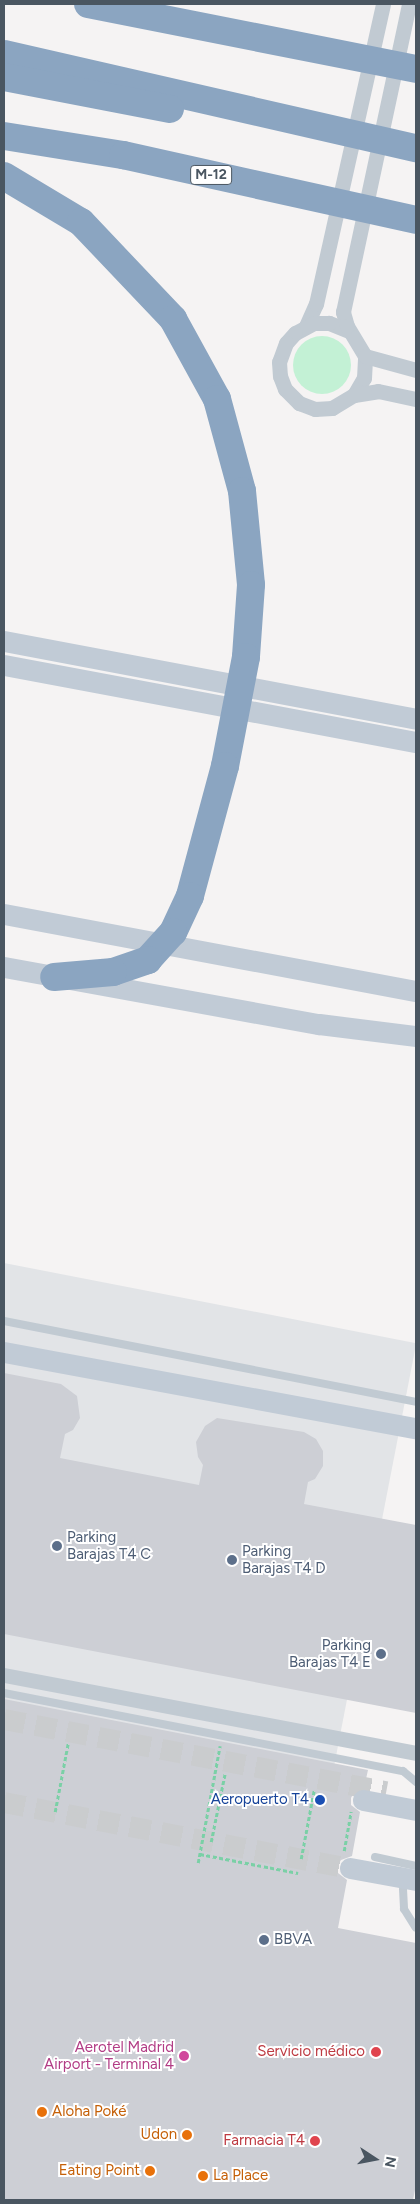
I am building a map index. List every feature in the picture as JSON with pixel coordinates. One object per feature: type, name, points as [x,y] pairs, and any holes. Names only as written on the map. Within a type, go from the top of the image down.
[{"type":"highway","points":[[88,4],[416,69]]},
{"type":"highway","points":[[4,54],[416,148]]},
{"type":"highway","points":[[4,76],[416,161]]},
{"type":"highway","name":"M-12","points":[[4,136],[123,155],[416,220]]},
{"type":"highway","points":[[4,176],[81,222],[173,319],[217,398],[242,491],[251,585],[246,656],[225,766],[190,896],[173,932],[148,960],[113,972],[54,976]]},
{"type":"street","points":[[306,326],[315,308],[383,4]]},
{"type":"street","points":[[354,395],[364,378],[365,356],[349,331],[343,312],[409,4]]},
{"type":"street","points":[[349,331],[330,323],[306,326],[290,337],[282,352],[279,369],[285,389],[299,403],[315,409],[332,408],[354,395],[378,392],[416,399]]},
{"type":"street","points":[[365,356],[416,370]]},
{"type":"street","points":[[4,641],[416,719]]},
{"type":"street","points":[[4,665],[416,742]]},
{"type":"street","points":[[4,914],[416,991]]},
{"type":"street","points":[[4,967],[319,1024],[416,1036]]},
{"type":"street","points":[[4,1352],[416,1428]]},
{"type":"street","points":[[4,1675],[416,1753]]},
{"type":"street","points":[[386,1791],[416,1796]]},
{"type":"street","points":[[358,1804],[416,1810]]},
{"type":"street","points":[[346,1862],[410,1884]]},
{"type":"lane","points":[[319,1024],[416,1045]]},
{"type":"lane","points":[[4,1322],[416,1402]]},
{"type":"lane","points":[[4,1693],[403,1771],[416,1782]]},
{"type":"lane","points":[[376,1857],[416,1866]]},
{"type":"lane","points":[[410,1884],[404,1908],[416,1928]]},
{"type":"path","points":[[198,1863],[225,1717]]},
{"type":"path","points":[[55,1812],[68,1744]]},
{"type":"path","points":[[212,1842],[225,1773]]},
{"type":"path","points":[[301,1859],[314,1790]]},
{"type":"path","points":[[346,1862],[358,1804]]},
{"type":"path","points":[[200,1854],[298,1873]]},
{"type":"shaded area","points":[[4,1263],[416,1343],[250,2200],[4,2200]]},
{"type":"green space","points":[[322,336],[338,341],[346,349],[351,365],[346,381],[338,389],[322,394],[306,389],[298,381],[293,365],[298,349],[306,341]]},
{"type":"building","points":[[4,1373],[61,1384],[77,1396],[80,1418],[73,1430],[65,1434],[60,1458],[199,1485],[203,1465],[198,1457],[196,1442],[205,1426],[217,1418],[304,1432],[316,1439],[323,1451],[323,1466],[315,1479],[308,1482],[304,1504],[416,1525],[416,1713],[4,1634]]},
{"type":"building","points":[[4,1699],[368,1770],[364,1788],[354,1792],[351,1798],[351,1805],[360,1812],[352,1856],[341,1860],[338,1865],[338,1873],[347,1880],[338,1928],[416,1943],[416,2185],[413,2200],[4,2200]]},
{"type":"tunnel","points":[[4,1719],[386,1791]]},
{"type":"tunnel","points":[[4,1802],[350,1868]]},
{"type":"place","name":"Parking Barajas T4 C","points":[[57,1546]]},
{"type":"place","name":"Parking Barajas T4 D","points":[[232,1560]]},
{"type":"place","name":"Parking Barajas T4 E","points":[[381,1654]]},
{"type":"place","name":"Aeropuerto T4","points":[[320,1800]]},
{"type":"place","name":"BBVA","points":[[264,1940]]},
{"type":"place","name":"Servicio médico","points":[[376,2052]]},
{"type":"place","name":"Aerotel Madrid Airport - Terminal 4","points":[[184,2056]]},
{"type":"place","name":"Aloha Poké","points":[[42,2112]]},
{"type":"place","name":"Udon","points":[[187,2135]]},
{"type":"place","name":"Farmacia T4","points":[[315,2141]]},
{"type":"place","name":"Eating Point","points":[[150,2171]]},
{"type":"place","name":"La Place","points":[[203,2176]]}]
